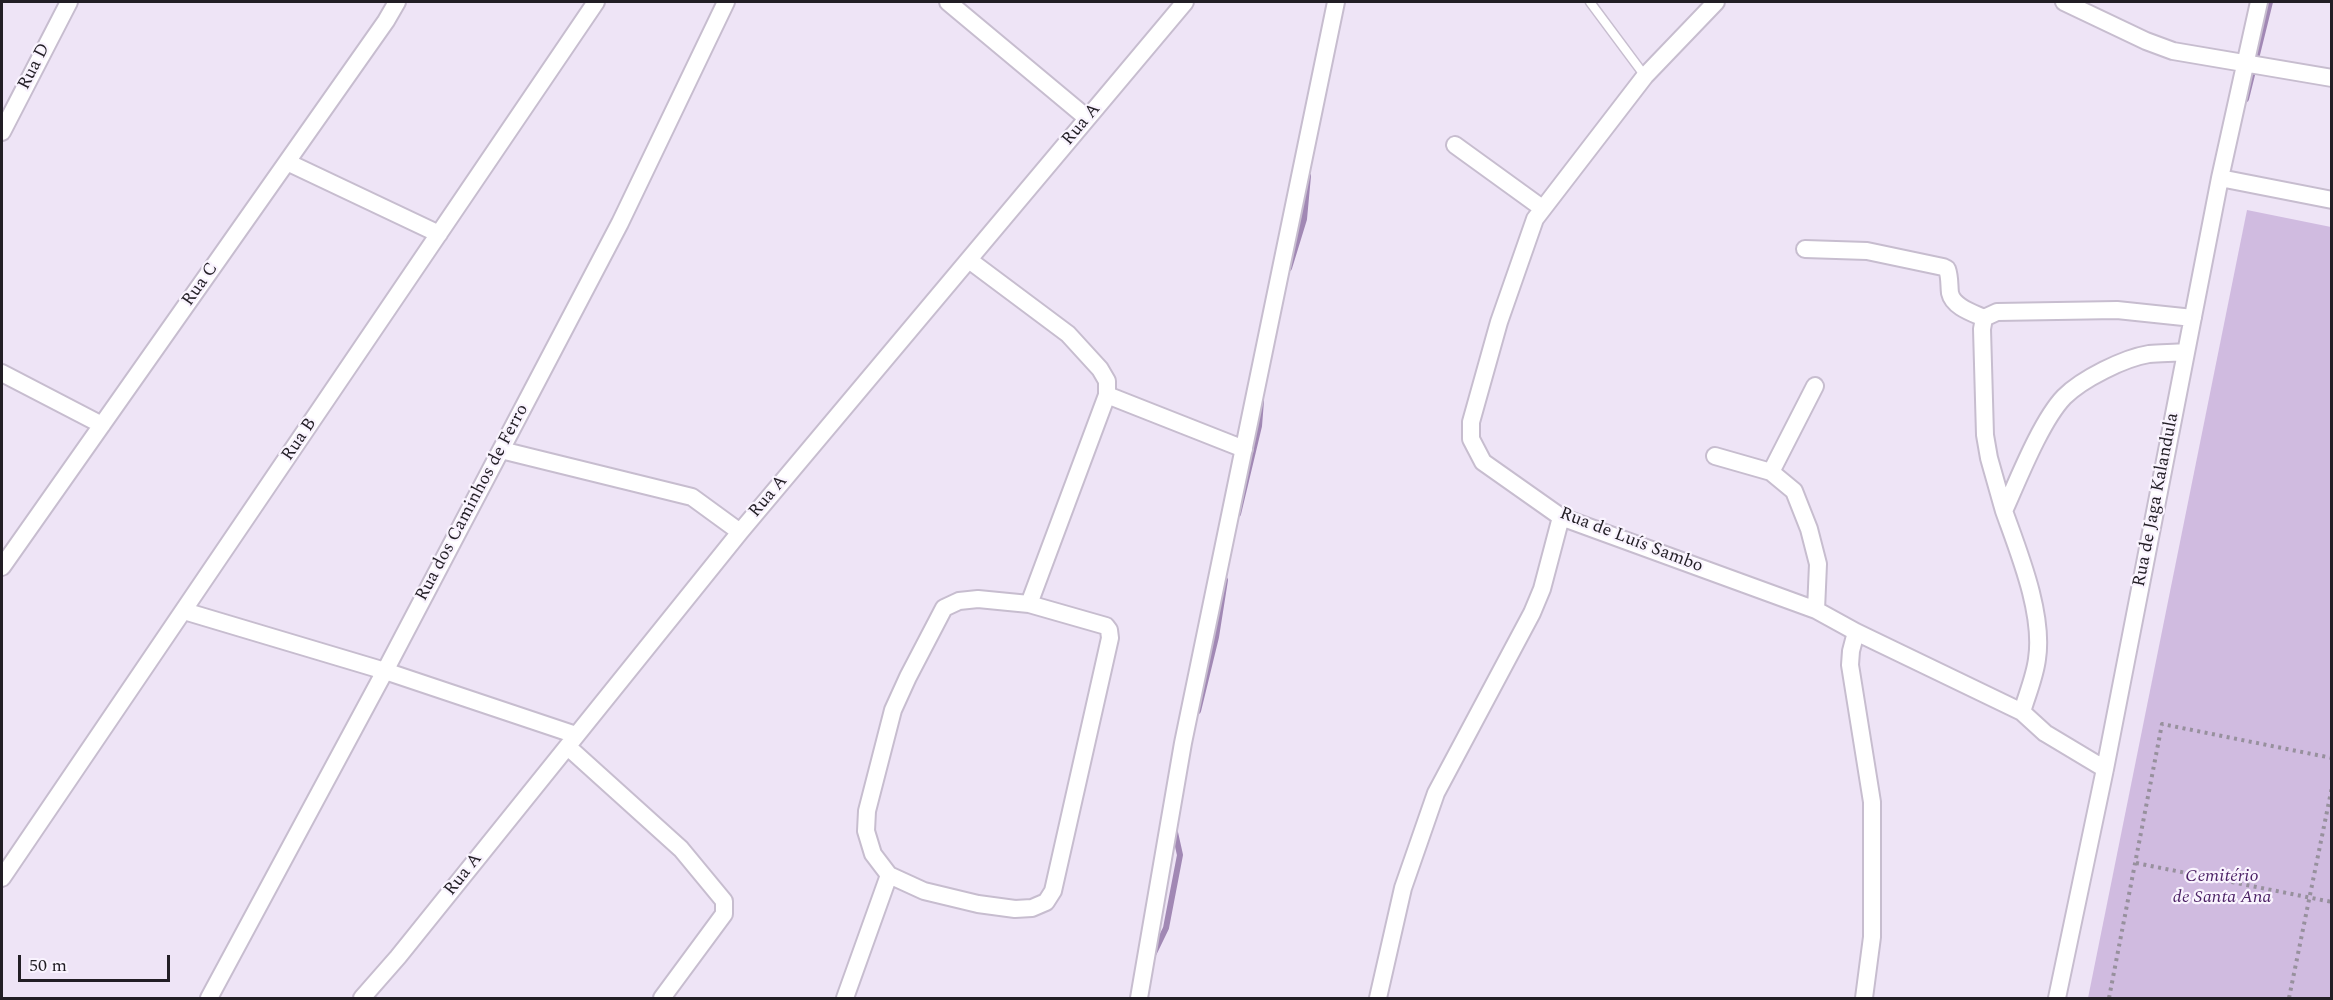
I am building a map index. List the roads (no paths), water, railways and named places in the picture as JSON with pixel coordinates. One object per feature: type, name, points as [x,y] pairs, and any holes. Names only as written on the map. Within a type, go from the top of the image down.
[{"type":"street","name":"Rua D","points":[[2,132],[69,2]]},
{"type":"street","name":"Rua C","points":[[2,567],[386,21],[397,2]]},
{"type":"street","name":"Rua B","points":[[2,878],[596,2]]},
{"type":"street","name":"Rua dos Caminhos de Ferro","points":[[209,999],[385,671],[620,223],[726,2]]},
{"type":"street","points":[[948,2],[1087,118]]},
{"type":"street","name":"Rua A","points":[[362,999],[740,532],[1185,2]]},
{"type":"street","points":[[1139,999],[1183,743],[1336,2]]},
{"type":"street","name":"Rua de Luís Sambo","points":[[1716,2],[1645,76],[1542,208],[1528,236],[1499,322],[1471,422],[1471,439],[1483,462],[1561,517],[1816,610],[1856,632],[2022,712],[2045,733],[2104,769]]},
{"type":"street","points":[[2064,2],[2146,42],[2173,51],[2331,78]]},
{"type":"street","name":"Rua de Jaga Kalandula","points":[[2057,999],[2220,178],[2259,2]]},
{"type":"street","points":[[1455,144],[1542,208]]},
{"type":"street","points":[[287,162],[439,234]]},
{"type":"street","points":[[2220,178],[2331,200]]},
{"type":"street","points":[[1804,249],[1867,251],[1943,267],[1947,269],[1950,276],[1951,298],[1956,304],[1984,318]]},
{"type":"street","points":[[969,260],[1068,334],[1100,369],[1107,381],[1107,395],[1029,604]]},
{"type":"street","points":[[1984,318],[1997,312],[2117,310],[2193,318]]},
{"type":"street","points":[[1984,318],[1982,329],[1985,435],[2004,511],[2021,557],[2038,634],[2037,659],[2022,712]]},
{"type":"street","points":[[2004,511],[2051,414],[2064,397],[2087,380],[2147,354],[2186,352]]},
{"type":"street","points":[[2,373],[102,425]]},
{"type":"street","points":[[1771,472],[1815,386]]},
{"type":"street","points":[[1107,395],[1244,449]]},
{"type":"street","points":[[501,450],[692,496],[740,532]]},
{"type":"street","points":[[1715,456],[1771,472],[1794,491],[1809,530],[1818,564],[1816,610]]},
{"type":"street","points":[[1378,999],[1403,888],[1436,793],[1532,613],[1542,589],[1561,517]]},
{"type":"street","points":[[978,599],[1029,604],[1106,626],[1110,638],[1053,891],[1046,902],[1032,908],[1015,909],[978,904],[924,891],[889,875],[873,855],[867,831],[867,812],[893,711],[944,608],[959,601],[978,599]]},
{"type":"street","points":[[184,611],[385,671],[572,741],[681,849],[724,901],[724,914],[662,999]]},
{"type":"street","points":[[1856,632],[1850,665],[1872,802],[1872,937],[1864,999]]},
{"type":"street","points":[[845,999],[889,875]]},
{"type":"lane","points":[[1590,2],[1645,76]]},
{"type":"waterway","points":[[2246,99],[2270,2]]},
{"type":"waterway","points":[[1289,268],[1304,219],[1308,176]]},
{"type":"waterway","points":[[1238,514],[1259,426],[1261,401]]},
{"type":"waterway","points":[[1198,711],[1216,637],[1225,580]]},
{"type":"waterway","points":[[1152,957],[1166,928],[1180,855],[1174,828]]},
{"type":"park label","name":"Cemitério de Santa Ana","points":[[2222,887]]}]
